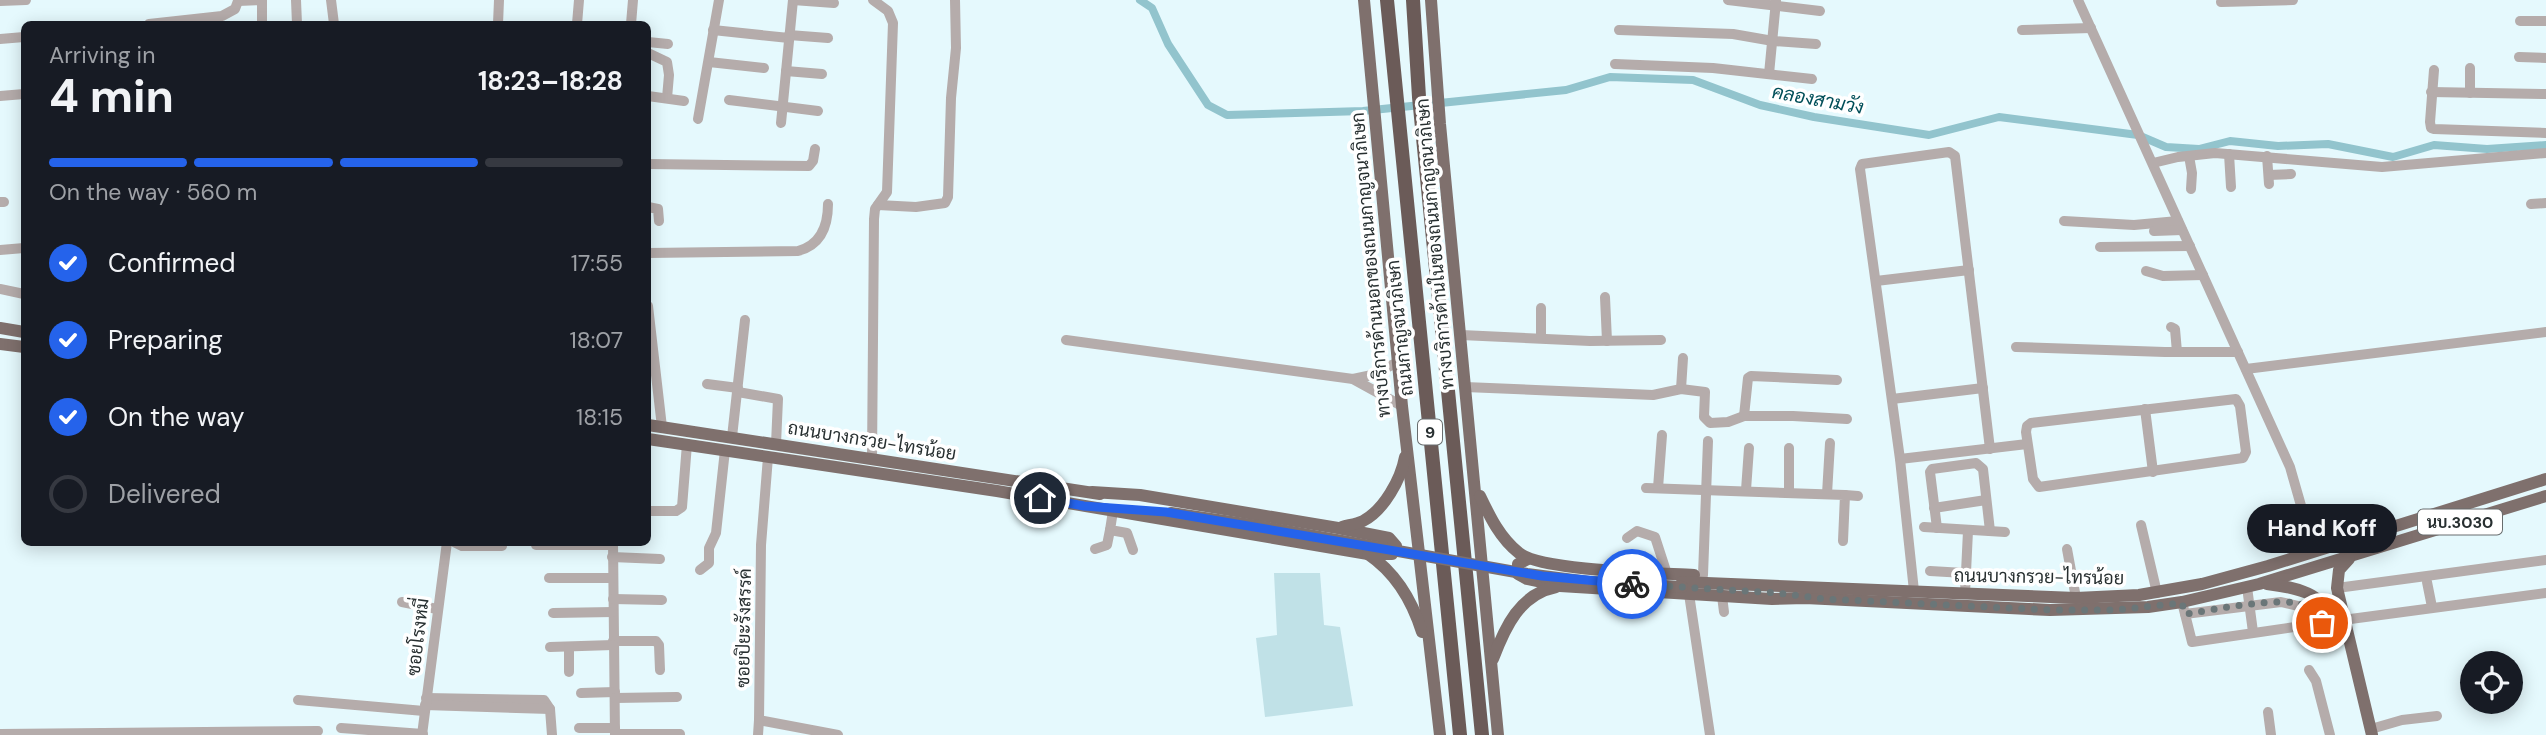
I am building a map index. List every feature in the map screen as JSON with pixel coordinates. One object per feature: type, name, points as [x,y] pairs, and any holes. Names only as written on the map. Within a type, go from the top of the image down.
[{"type":"highway","name":"ถนนกาญจนาภิเษก","points":[[1387,0],[1460,735]]},
{"type":"highway","name":"9","points":[[1413,0],[1419,97],[1482,735]]},
{"type":"main road","name":"ทางบริการด้านนอกของถนนกาญจนาภิเษก","points":[[1364,0],[1402,407],[1440,735]]},
{"type":"main road","name":"ทางบริการด้านในของถนนกาญจนาภิเษก","points":[[1431,0],[1440,124],[1497,735]]},
{"type":"main road","points":[[0,328],[21,331],[20,347],[0,344]]},
{"type":"main road","name":"ถนนบางกรวย-ไทรน้อย","points":[[651,425],[1092,492]]},
{"type":"main road","name":"ถนนบางกรวย-ไทรน้อย","points":[[651,439],[1084,506]]},
{"type":"main road","points":[[1338,528],[1362,522],[1385,500],[1398,478],[1407,446]]},
{"type":"main road","points":[[2517,487],[2546,473]]},
{"type":"main road","name":"นบ.3030","points":[[2517,487],[2546,479]]},
{"type":"main road","points":[[1475,486],[1490,519],[1505,540],[1528,559],[1575,567],[1776,579],[1806,592]]},
{"type":"main road","name":"ถนนบางกรวย-ไทรน้อย","points":[[1806,592],[1914,591],[2076,598],[2157,593],[2226,578],[2517,487]]},
{"type":"main road","points":[[1084,506],[1368,554],[1392,554],[1396,545],[1389,538],[1338,528],[1140,495],[1092,492]]},
{"type":"main road","points":[[1092,492],[1259,524],[1549,572],[1684,588],[1722,596],[1806,592]]},
{"type":"main road","name":"ถนนบางกรวย-ไทรน้อย","points":[[1806,592],[2083,611],[2183,608],[2527,501],[2546,498]]},
{"type":"main road","points":[[1084,506],[1146,509],[1259,524]]},
{"type":"main road","points":[[1368,554],[1386,567],[1404,591],[1430,655]]},
{"type":"main road","points":[[2337,588],[2339,570],[2353,555]]},
{"type":"main road","points":[[1528,559],[1518,564],[1518,575],[1560,586],[1778,586],[1806,592]]},
{"type":"main road","name":"ถนนบางกรวย-ไทรน้อย","points":[[2253,585],[2302,589],[2320,600],[2339,619],[2349,641],[2372,733]]},
{"type":"main road","points":[[1492,662],[1503,632],[1525,603],[1535,594],[1560,586]]},
{"type":"main road","name":"ถนนบางกรวย-ไทรน้อย","points":[[2337,588],[2339,619]]},
{"type":"street","points":[[0,1],[26,0]]},
{"type":"street","points":[[176,21],[222,16],[235,9],[238,1],[262,0],[262,21]]},
{"type":"street","points":[[296,0],[297,21]]},
{"type":"street","points":[[331,0],[334,21]]},
{"type":"street","points":[[498,21],[499,0]]},
{"type":"street","points":[[577,21],[579,0]]},
{"type":"street","points":[[631,21],[633,0]]},
{"type":"street","points":[[698,118],[719,0]]},
{"type":"street","points":[[781,123],[793,0],[834,3]]},
{"type":"street","points":[[872,459],[873,240],[875,209],[887,192],[893,23],[888,11],[873,0]]},
{"type":"street","points":[[878,205],[916,206],[945,202],[948,197],[951,98],[956,48],[955,0]]},
{"type":"street","points":[[1728,0],[1776,3],[1820,10]]},
{"type":"street","points":[[2078,0],[2290,467],[2314,551]]},
{"type":"street","points":[[2221,2],[2292,0]]},
{"type":"street","points":[[1769,74],[1776,3]]},
{"type":"street","points":[[2520,21],[2546,21]]},
{"type":"street","points":[[2022,30],[2091,27]]},
{"type":"street","points":[[713,30],[828,38]]},
{"type":"street","points":[[1619,30],[1733,34],[1773,41],[1815,44]]},
{"type":"street","points":[[0,39],[21,37]]},
{"type":"street","points":[[651,41],[667,44]]},
{"type":"street","points":[[651,54],[667,62],[667,98]]},
{"type":"street","points":[[2519,57],[2546,58]]},
{"type":"street","points":[[709,62],[764,68]]},
{"type":"street","points":[[1615,64],[1713,68],[1812,79]]},
{"type":"street","points":[[2470,68],[2470,93]]},
{"type":"street","points":[[2434,70],[2430,122],[2434,130],[2546,133]]},
{"type":"street","points":[[786,71],[822,74]]},
{"type":"street","points":[[2431,92],[2546,94]]},
{"type":"street","points":[[0,96],[21,94]]},
{"type":"street","points":[[651,96],[684,101]]},
{"type":"street","points":[[729,100],[818,111]]},
{"type":"street","points":[[651,163],[809,166],[813,161],[815,149]]},
{"type":"street","points":[[1914,591],[1900,459],[1860,169],[1862,164],[1950,152],[1955,156],[1990,449]]},
{"type":"street","points":[[2153,163],[2189,156],[2228,154],[2382,167],[2546,153]]},
{"type":"street","points":[[2228,154],[2231,187]]},
{"type":"street","points":[[2189,156],[2191,189]]},
{"type":"street","points":[[2267,156],[2269,179],[2291,174]]},
{"type":"street","points":[[2531,204],[2546,202]]},
{"type":"street","points":[[651,255],[798,251],[815,243],[824,232],[828,220],[828,205]]},
{"type":"street","points":[[651,208],[658,209],[659,221]]},
{"type":"street","points":[[2064,221],[2180,225]]},
{"type":"street","points":[[2084,228],[2180,225]]},
{"type":"street","points":[[2100,247],[2190,246]]},
{"type":"street","points":[[0,250],[21,248]]},
{"type":"street","points":[[651,255],[773,257]]},
{"type":"street","points":[[1876,281],[1969,270]]},
{"type":"street","points":[[2146,271],[2163,276],[2203,275]]},
{"type":"street","points":[[0,289],[21,293]]},
{"type":"street","points":[[1605,297],[1607,341]]},
{"type":"street","points":[[1541,308],[1541,337]]},
{"type":"street","points":[[732,437],[745,320]]},
{"type":"street","points":[[2171,327],[2177,335],[2177,352]]},
{"type":"street","points":[[651,332],[662,427]]},
{"type":"street","points":[[2246,369],[2546,332]]},
{"type":"street","points":[[1461,335],[1607,341],[1661,340]]},
{"type":"street","points":[[1066,340],[1353,379],[1402,407]]},
{"type":"street","points":[[2016,347],[2238,352]]},
{"type":"street","points":[[1681,389],[1683,358]]},
{"type":"street","points":[[1353,379],[1398,362]]},
{"type":"street","points":[[1744,416],[1746,384],[1751,376],[1837,380]]},
{"type":"street","points":[[708,384],[778,399],[776,444]]},
{"type":"street","points":[[1465,387],[1653,395],[1681,389],[1705,393],[1704,417],[1708,422],[1730,422],[1744,416],[1847,419]]},
{"type":"street","points":[[1892,399],[1983,388]]},
{"type":"street","points":[[2236,398],[2240,406],[2246,452],[2243,458],[2039,488],[2033,479],[2027,444],[2027,426],[2031,423],[2236,398]]},
{"type":"street","points":[[2144,410],[2153,472]]},
{"type":"street","points":[[1658,488],[1662,435]]},
{"type":"street","points":[[1703,575],[1708,441]]},
{"type":"street","points":[[1827,494],[1830,443]]},
{"type":"street","points":[[651,512],[676,511],[682,507],[687,444]]},
{"type":"street","points":[[1900,459],[2027,444]]},
{"type":"street","points":[[1746,490],[1749,448]]},
{"type":"street","points":[[1789,448],[1789,493]]},
{"type":"street","points":[[700,570],[709,563],[709,548],[716,533],[725,450]]},
{"type":"street","name":"ซอยปิยะรังสรรค์","points":[[758,735],[761,545],[768,457]]},
{"type":"street","points":[[1937,528],[1930,472],[1935,467],[1976,463],[1980,465],[1990,531]]},
{"type":"street","points":[[1646,488],[1858,496]]},
{"type":"street","points":[[1843,541],[1845,495]]},
{"type":"street","points":[[1934,508],[1986,500]]},
{"type":"street","points":[[1095,549],[1107,545],[1113,511]]},
{"type":"street","points":[[2141,525],[2157,593]]},
{"type":"street","points":[[1924,527],[2005,532]]},
{"type":"street","points":[[1110,530],[1127,533],[1133,550]]},
{"type":"street","points":[[1627,538],[1637,531],[1655,537],[1667,573]]},
{"type":"street","points":[[1965,593],[1968,531]]},
{"type":"street","name":"ซอยโรงหมี่","points":[[418,734],[431,608],[446,546]]},
{"type":"street","points":[[613,546],[615,732]]},
{"type":"street","points":[[2067,549],[2076,598]]},
{"type":"street","points":[[612,557],[660,559]]},
{"type":"street","points":[[2337,588],[2546,560]]},
{"type":"street","points":[[1930,571],[2016,576]]},
{"type":"street","points":[[549,578],[612,578]]},
{"type":"street","points":[[2427,582],[2432,607]]},
{"type":"street","points":[[2253,585],[2250,605],[2253,632]]},
{"type":"street","points":[[1684,588],[1710,735]]},
{"type":"street","points":[[2322,623],[2315,612],[2305,605],[2281,602],[2183,608],[2192,642],[2322,623],[2339,619],[2546,593]]},
{"type":"street","points":[[1722,596],[1724,612]]},
{"type":"street","points":[[613,599],[662,600]]},
{"type":"street","points":[[402,602],[431,608]]},
{"type":"street","points":[[553,613],[612,612]]},
{"type":"street","points":[[550,647],[656,641],[659,645],[660,670]]},
{"type":"street","points":[[569,647],[569,672]]},
{"type":"street","points":[[2309,670],[2316,681],[2330,735]]},
{"type":"street","points":[[581,693],[677,697]]},
{"type":"street","points":[[298,700],[422,707],[538,698],[544,700],[550,709],[552,735]]},
{"type":"street","points":[[2269,712],[2271,735]]},
{"type":"street","points":[[2372,733],[2402,720],[2437,716]]},
{"type":"street","points":[[758,720],[838,735]]},
{"type":"street","points":[[341,728],[418,734]]},
{"type":"street","points":[[579,728],[680,734]]},
{"type":"street","points":[[0,734],[236,734],[318,731]]},
{"type":"shaded area","points":[[1274,573],[1320,573],[1324,625],[1340,627],[1353,706],[1265,717],[1256,638],[1277,635]]},
{"type":"waterway","name":"คลองสามวัง","points":[[1140,0],[1152,8],[1168,44],[1208,105],[1227,115],[1363,111],[1566,90],[1610,77],[1693,80],[1760,105],[1814,117],[1929,135],[1999,117],[2138,135],[2166,147],[2199,149],[2230,141],[2278,146],[2328,144],[2393,157],[2434,145],[2487,149],[2546,145]]},
{"type":"way so far","points":[[1632,584],[1777,593],[1805,598],[2050,610],[2115,610],[2182,603],[2185,614],[2281,602],[2311,608],[2322,623]]},
{"type":"place","name":"Hand Koff","points":[[2322,623]]},
{"type":"route","points":[[1040,498],[1084,506],[1166,512],[1258,526],[1542,576],[1632,584]]}]
